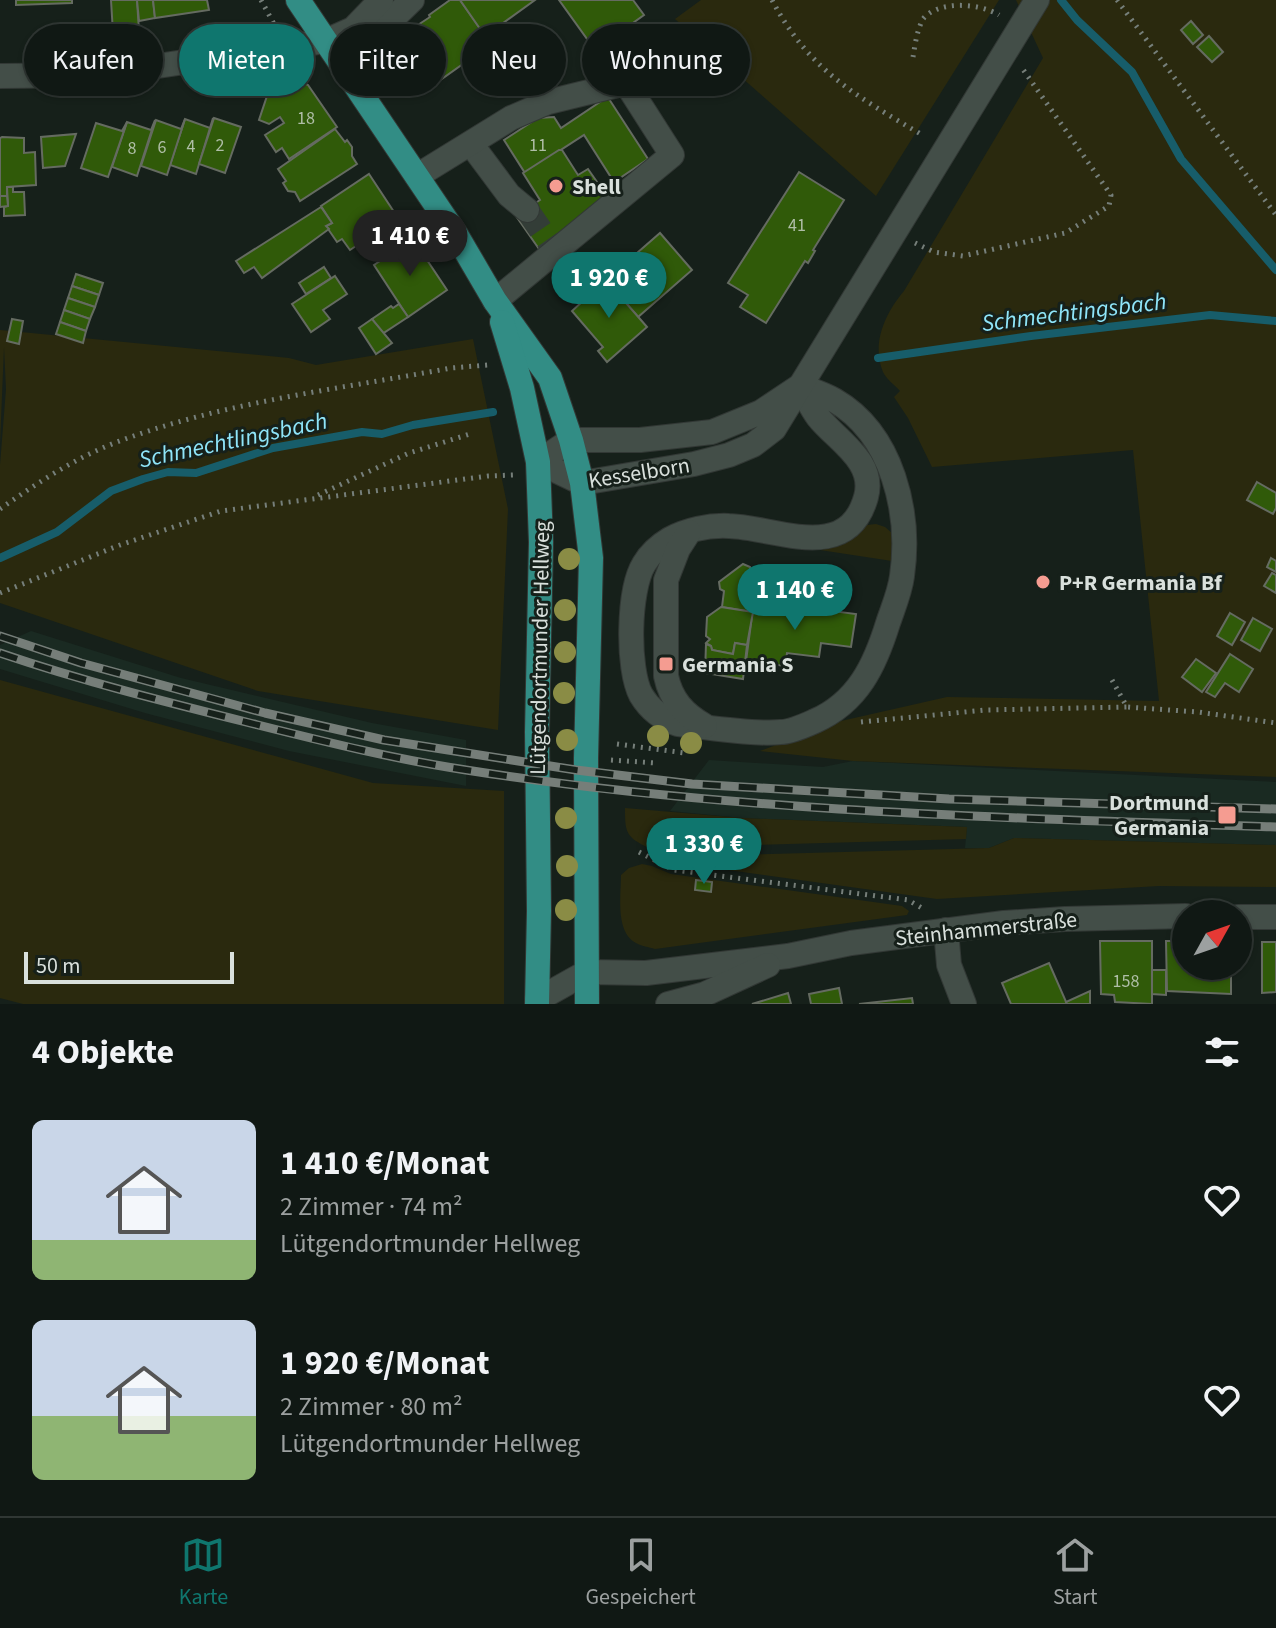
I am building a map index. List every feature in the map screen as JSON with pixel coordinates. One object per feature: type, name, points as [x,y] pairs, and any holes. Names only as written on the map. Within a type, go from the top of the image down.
[{"type":"main road","name":"Lütgendortmunder Hellweg","points":[[298,0],[330,47]]},
{"type":"main road","name":"Lütgendortmunder Hellweg","points":[[363,96],[495,301],[550,378],[582,483],[591,558],[586,758],[587,1004]]},
{"type":"main road","name":"Lütgendortmunder Hellweg","points":[[495,301],[522,388],[539,468],[541,542],[537,732],[540,1003]]},
{"type":"street","points":[[0,76],[97,75],[326,41],[353,29],[381,0]]},
{"type":"street","points":[[387,24],[412,0]]},
{"type":"street","name":"Kesselborn","points":[[800,386],[761,412],[712,432],[640,440],[571,440],[539,468],[582,483],[729,455],[753,445],[774,429],[1037,0]]},
{"type":"street","points":[[417,176],[511,118],[548,102],[626,83],[672,155],[551,248],[495,301]]},
{"type":"street","points":[[471,144],[509,195],[527,210]]},
{"type":"street","points":[[800,386],[834,400],[856,416],[875,440],[900,496],[905,549],[902,580],[877,656],[863,682],[844,706],[816,721],[782,733],[666,721],[654,713],[640,694],[633,662],[633,597],[643,566],[662,544],[689,532],[730,525],[813,539],[841,531],[856,518],[866,497],[868,485],[862,465],[843,439],[819,418],[800,386]]},
{"type":"street","points":[[689,532],[666,580],[666,676],[669,691],[678,705],[707,727]]},
{"type":"street","name":"Steinhammerstraße","points":[[587,972],[646,973],[788,956],[938,921],[1172,916]]},
{"type":"street","points":[[1252,917],[1276,917]]},
{"type":"street","points":[[938,921],[949,965],[964,1004]]},
{"type":"street","name":"Steinhammerstraße","points":[[668,1004],[705,994],[788,956]]},
{"type":"street","points":[[540,1003],[587,972]]},
{"type":"path","points":[[261,0],[271,20]]},
{"type":"path","points":[[772,0],[822,70],[852,92],[946,149]]},
{"type":"path","points":[[1117,0],[1276,215]]},
{"type":"path","points":[[898,226],[914,243],[925,249],[947,256],[963,256],[1065,233],[1109,206],[1111,195],[1022,68],[999,14],[980,4],[950,4],[933,9],[923,19],[913,57]]},
{"type":"path","points":[[0,509],[35,484],[117,442],[219,412],[451,368],[493,365]]},
{"type":"path","points":[[314,497],[409,453],[470,434]]},
{"type":"path","points":[[0,593],[120,545],[221,511],[539,468]]},
{"type":"path","points":[[1112,680],[1127,707]]},
{"type":"path","points":[[856,723],[986,710],[1127,707],[1198,712],[1276,723]]},
{"type":"path","points":[[586,758],[656,763]]},
{"type":"path","points":[[639,852],[674,870],[908,900],[938,921]]},
{"type":"shaded area","points":[[701,0],[999,0],[876,196],[750,85],[750,24],[681,24],[675,19]]},
{"type":"shaded area","points":[[1016,0],[1276,0],[1276,777],[853,761],[760,751],[841,721],[947,697],[1159,701],[1133,450],[932,467],[894,397],[900,391],[884,375],[880,361],[882,328],[891,308],[1043,58]]},
{"type":"shaded area","points":[[0,330],[289,358],[316,365],[473,339],[508,509],[498,730],[258,691],[0,603],[0,465],[6,389],[4,347],[0,444]]},
{"type":"shaded area","points":[[876,524],[893,534],[892,561],[820,550],[838,546],[867,525]]},
{"type":"shaded area","points":[[31,631],[181,678],[372,723],[466,740],[466,786],[289,751],[145,713],[0,669],[0,645]]},
{"type":"shaded area","points":[[0,680],[373,783],[504,791],[504,1004],[23,1004],[0,998]]},
{"type":"shaded area","points":[[709,760],[823,767],[853,761],[1276,782],[1276,845],[1014,838],[989,848],[965,848],[967,827],[742,818],[670,811]]},
{"type":"shaded area","points":[[625,808],[742,818],[967,827],[966,839],[649,848],[628,833]]},
{"type":"shaded area","points":[[1014,838],[1276,845],[1276,887],[1159,886],[937,899],[656,860],[660,857],[989,848]]},
{"type":"shaded area","points":[[642,864],[671,874],[902,906],[909,911],[907,915],[655,949],[629,938],[622,922],[621,875],[629,868]]},
{"type":"building","points":[[16,0],[72,0],[72,3],[16,5]]},
{"type":"building","points":[[111,0],[137,0],[139,24],[112,24]]},
{"type":"building","points":[[137,0],[153,0],[155,18],[139,21]]},
{"type":"building","points":[[153,0],[207,0],[209,10],[155,18]]},
{"type":"building","points":[[450,0],[460,0],[477,24],[462,24],[462,65],[446,76],[446,24],[419,24]]},
{"type":"building","points":[[460,0],[535,0],[502,24],[477,24]]},
{"type":"building","points":[[559,0],[633,0],[644,15],[631,24],[582,24],[582,32]]},
{"type":"building","points":[[1191,21],[1203,35],[1193,44],[1181,30]]},
{"type":"building","points":[[1209,36],[1223,52],[1212,62],[1197,47]]},
{"type":"building","points":[[314,94],[337,127],[289,159],[282,148],[276,152],[265,135],[284,123],[280,117],[269,124],[259,120],[267,96]]},
{"type":"building","points":[[609,99],[648,159],[614,182],[584,135],[525,173],[504,140],[538,118],[554,117],[561,128]]},
{"type":"building","points":[[214,118],[241,127],[225,173],[199,164]]},
{"type":"building","points":[[185,119],[210,128],[196,174],[170,165]]},
{"type":"building","points":[[185,119],[167,175],[141,166],[156,120],[181,129]]},
{"type":"building","points":[[155,120],[137,176],[112,167],[127,122],[151,130]]},
{"type":"building","points":[[127,122],[108,177],[81,168],[96,123],[122,131]]},
{"type":"building","points":[[335,129],[352,147],[352,156],[357,164],[300,201],[295,192],[288,191],[278,169]]},
{"type":"building","points":[[76,134],[65,166],[43,168],[41,137]]},
{"type":"building","points":[[2,137],[24,138],[24,153],[35,152],[36,185],[7,187],[7,196],[0,196]]},
{"type":"building","points":[[559,150],[578,175],[588,169],[611,202],[539,249],[516,216],[540,200],[523,173]]},
{"type":"building","points":[[799,172],[844,200],[808,263],[805,261],[766,323],[740,307],[748,295],[728,283]]},
{"type":"building","points":[[369,174],[398,218],[350,250],[342,239],[337,242],[326,226],[332,223],[321,206]]},
{"type":"building","points":[[7,187],[13,187],[13,192],[24,192],[25,215],[4,216],[4,207],[8,206]]},
{"type":"building","points":[[0,196],[7,196],[8,206],[0,207]]},
{"type":"building","points":[[321,207],[332,223],[326,226],[329,229],[262,278],[254,267],[244,273],[236,261]]},
{"type":"building","points":[[660,233],[692,270],[638,317],[606,280]]},
{"type":"building","points":[[413,239],[447,290],[408,317],[374,265]]},
{"type":"building","points":[[324,267],[331,278],[306,294],[299,283]]},
{"type":"building","points":[[76,274],[103,283],[99,295],[72,286]]},
{"type":"building","points":[[335,276],[347,294],[323,310],[330,319],[311,332],[292,304]]},
{"type":"building","points":[[606,280],[647,327],[607,362],[598,351],[603,347],[572,311]]},
{"type":"building","points":[[72,286],[99,295],[95,307],[68,298]]},
{"type":"building","points":[[68,298],[95,307],[90,319],[64,310]]},
{"type":"building","points":[[399,304],[408,317],[382,334],[372,319]]},
{"type":"building","points":[[64,310],[90,319],[86,331],[60,322]]},
{"type":"building","points":[[12,319],[23,321],[19,344],[7,341]]},
{"type":"building","points":[[372,319],[392,343],[376,354],[359,328]]},
{"type":"building","points":[[60,322],[86,331],[83,343],[56,334]]},
{"type":"building","points":[[1257,482],[1276,493],[1273,514],[1247,500]]},
{"type":"building","points":[[1271,558],[1276,561],[1276,572],[1267,567]]},
{"type":"building","points":[[743,564],[750,567],[751,572],[758,573],[753,612],[722,607],[724,591],[720,589],[719,582]]},
{"type":"building","points":[[1272,573],[1276,575],[1276,593],[1264,586]]},
{"type":"building","points":[[754,601],[856,614],[851,647],[821,643],[819,657],[787,653],[785,666],[746,661]]},
{"type":"building","points":[[721,607],[753,612],[747,645],[735,643],[733,654],[712,650],[706,643],[710,639],[706,636],[707,617]]},
{"type":"building","points":[[1230,613],[1245,622],[1232,645],[1217,636]]},
{"type":"building","points":[[1253,618],[1272,629],[1260,651],[1241,640]]},
{"type":"building","points":[[735,643],[747,645],[743,679],[705,673],[706,644],[712,650],[733,654]]},
{"type":"building","points":[[1230,654],[1253,669],[1239,692],[1225,683],[1215,697],[1206,692]]},
{"type":"building","points":[[1196,659],[1216,673],[1202,692],[1182,677]]},
{"type":"building","points":[[696,880],[712,882],[711,892],[695,890]]},
{"type":"building","points":[[1100,941],[1152,941],[1152,1004],[1115,1002],[1114,995],[1101,994]]},
{"type":"building","points":[[1166,941],[1172,941],[1172,980],[1231,980],[1231,994],[1167,991]]},
{"type":"building","points":[[1262,942],[1276,942],[1276,992],[1262,993]]},
{"type":"building","points":[[1049,963],[1067,1004],[1011,1004],[1002,983]]},
{"type":"building","points":[[1152,970],[1166,970],[1166,995],[1152,994]]},
{"type":"building","points":[[839,988],[842,1004],[811,1004],[809,994]]},
{"type":"building","points":[[1090,991],[1090,1004],[1067,1004],[1066,1002]]},
{"type":"building","points":[[788,993],[791,1004],[752,1004]]},
{"type":"building","points":[[912,998],[913,1004],[859,1004]]},
{"type":"waterway","points":[[1061,0],[1077,20],[1132,72],[1181,159],[1276,270]]},
{"type":"waterway","name":"Schmechtingsbach","points":[[878,358],[1210,315],[1276,321]]},
{"type":"waterway","name":"Schmechtlingsbach","points":[[0,558],[57,532],[111,491],[143,479],[168,472],[196,473],[273,448],[362,432],[382,434],[413,425],[493,412]]},
{"type":"tunnel","points":[[527,210],[549,242]]},
{"type":"railway","points":[[0,636],[81,663],[265,713],[384,740],[576,770],[692,784],[949,799],[1276,809]]},
{"type":"railway","points":[[0,653],[124,691],[358,749],[439,766],[567,784],[870,811],[1276,827]]},
{"type":"place","name":"Shell","points":[[556,186]]},
{"type":"place","name":"P+R Germania Bf","points":[[1043,582]]},
{"type":"place","name":"Germania S","points":[[666,664]]},
{"type":"place","name":"Dortmund Germania","points":[[1227,815]]}]
